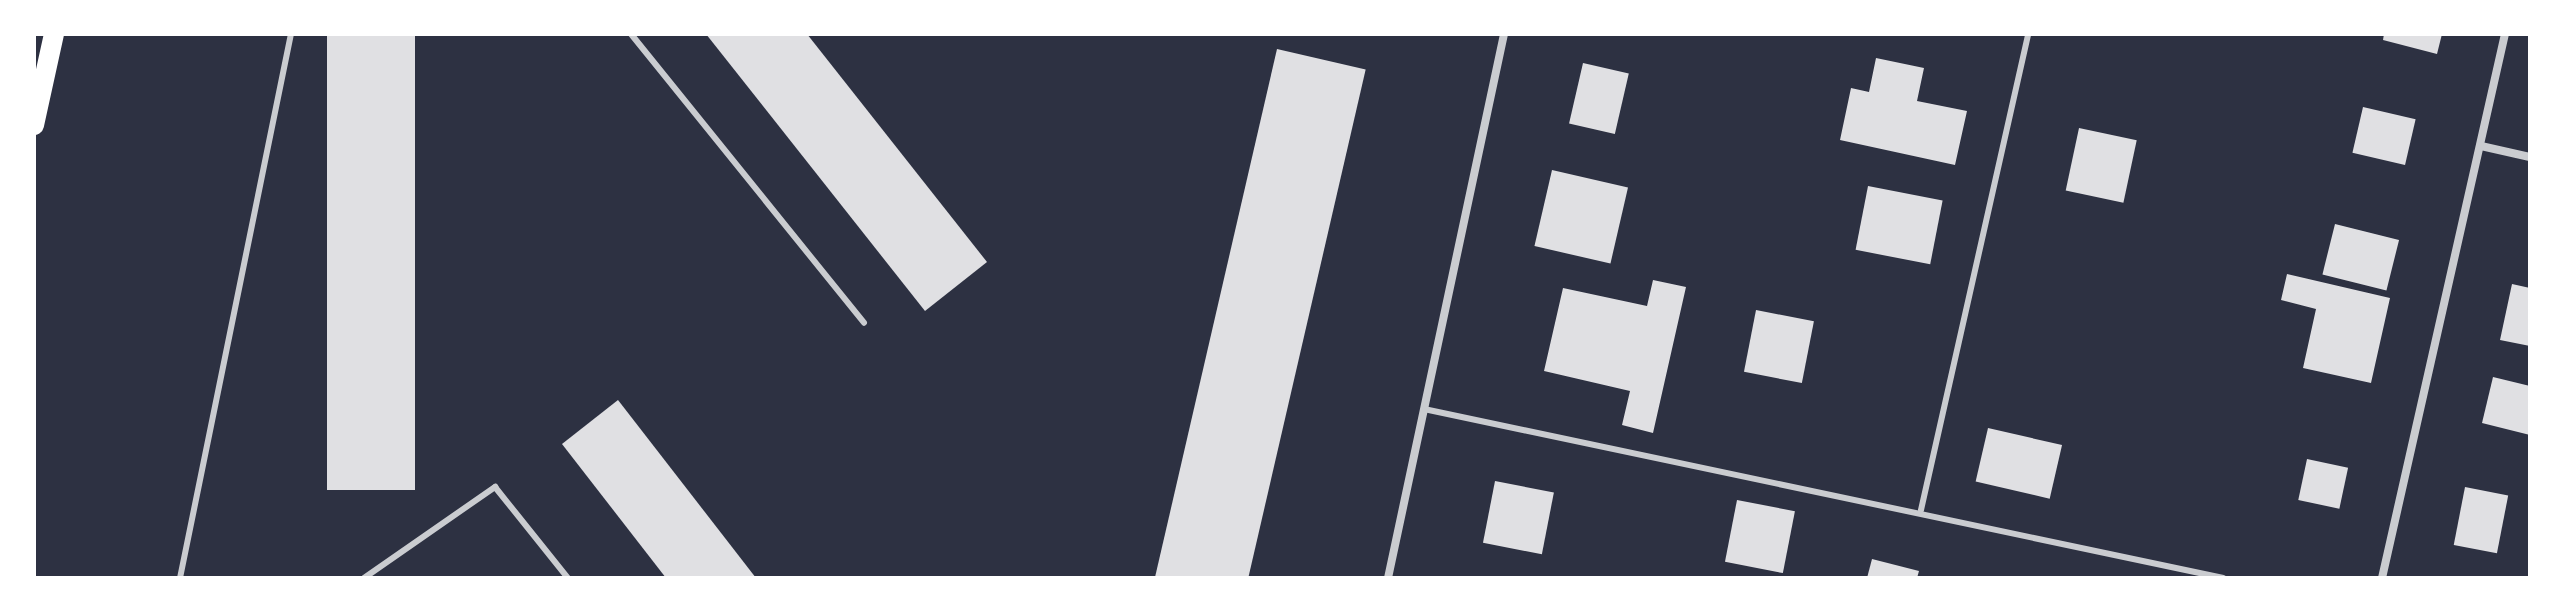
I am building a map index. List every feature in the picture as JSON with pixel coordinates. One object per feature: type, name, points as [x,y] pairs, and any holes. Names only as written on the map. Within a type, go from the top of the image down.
[{"type":"main road","points":[[34,125],[37,92],[54,34]]},
{"type":"street","points":[[1388,578],[1504,34]]},
{"type":"street","points":[[2382,578],[2505,34]]},
{"type":"street","points":[[2481,146],[2530,157]]},
{"type":"lane","points":[[180,578],[291,34]]},
{"type":"lane","points":[[631,34],[864,323]]},
{"type":"lane","points":[[1921,510],[2028,34]]},
{"type":"lane","points":[[1424,409],[1921,510],[2223,578]]},
{"type":"lane","points":[[364,578],[495,487],[568,578]]},
{"type":"building","points":[[327,34],[415,34],[415,490],[327,490]]},
{"type":"building","points":[[706,34],[807,34],[987,262],[925,311]]},
{"type":"building","points":[[2384,34],[2442,34],[2437,54],[2383,40]]},
{"type":"building","points":[[1277,49],[1366,69],[1248,578],[1155,577]]},
{"type":"building","points":[[1876,58],[1924,68],[1917,101],[1967,111],[1955,165],[1840,140],[1851,88],[1869,92]]},
{"type":"building","points":[[1583,63],[1629,74],[1615,134],[1569,123]]},
{"type":"building","points":[[2363,107],[2416,119],[2405,165],[2352,153]]},
{"type":"building","points":[[2079,128],[2137,140],[2123,203],[2066,191]]},
{"type":"building","points":[[1552,170],[1628,188],[1610,264],[1534,246]]},
{"type":"building","points":[[1868,186],[1943,201],[1930,264],[1856,250]]},
{"type":"building","points":[[2335,224],[2399,240],[2386,290],[2322,274]]},
{"type":"building","points":[[2287,274],[2390,298],[2371,383],[2303,368],[2316,309],[2281,300]]},
{"type":"building","points":[[1653,280],[1686,287],[1653,433],[1622,425],[1630,391],[1544,371],[1563,288],[1647,306]]},
{"type":"building","points":[[2512,284],[2530,288],[2530,346],[2500,340]]},
{"type":"building","points":[[1756,310],[1814,321],[1802,383],[1744,372]]},
{"type":"building","points":[[2493,377],[2530,386],[2530,435],[2482,423]]},
{"type":"building","points":[[618,400],[756,578],[666,578],[562,444]]},
{"type":"building","points":[[1988,428],[2062,445],[2050,499],[1976,482]]},
{"type":"building","points":[[2307,459],[2348,468],[2339,509],[2298,500]]},
{"type":"building","points":[[1495,481],[1554,492],[1542,554],[1483,543]]},
{"type":"building","points":[[2465,487],[2508,495],[2497,553],[2454,545]]},
{"type":"building","points":[[1737,500],[1795,511],[1783,573],[1725,562]]},
{"type":"building","points":[[1872,559],[1919,571],[1917,578],[1867,578]]}]
